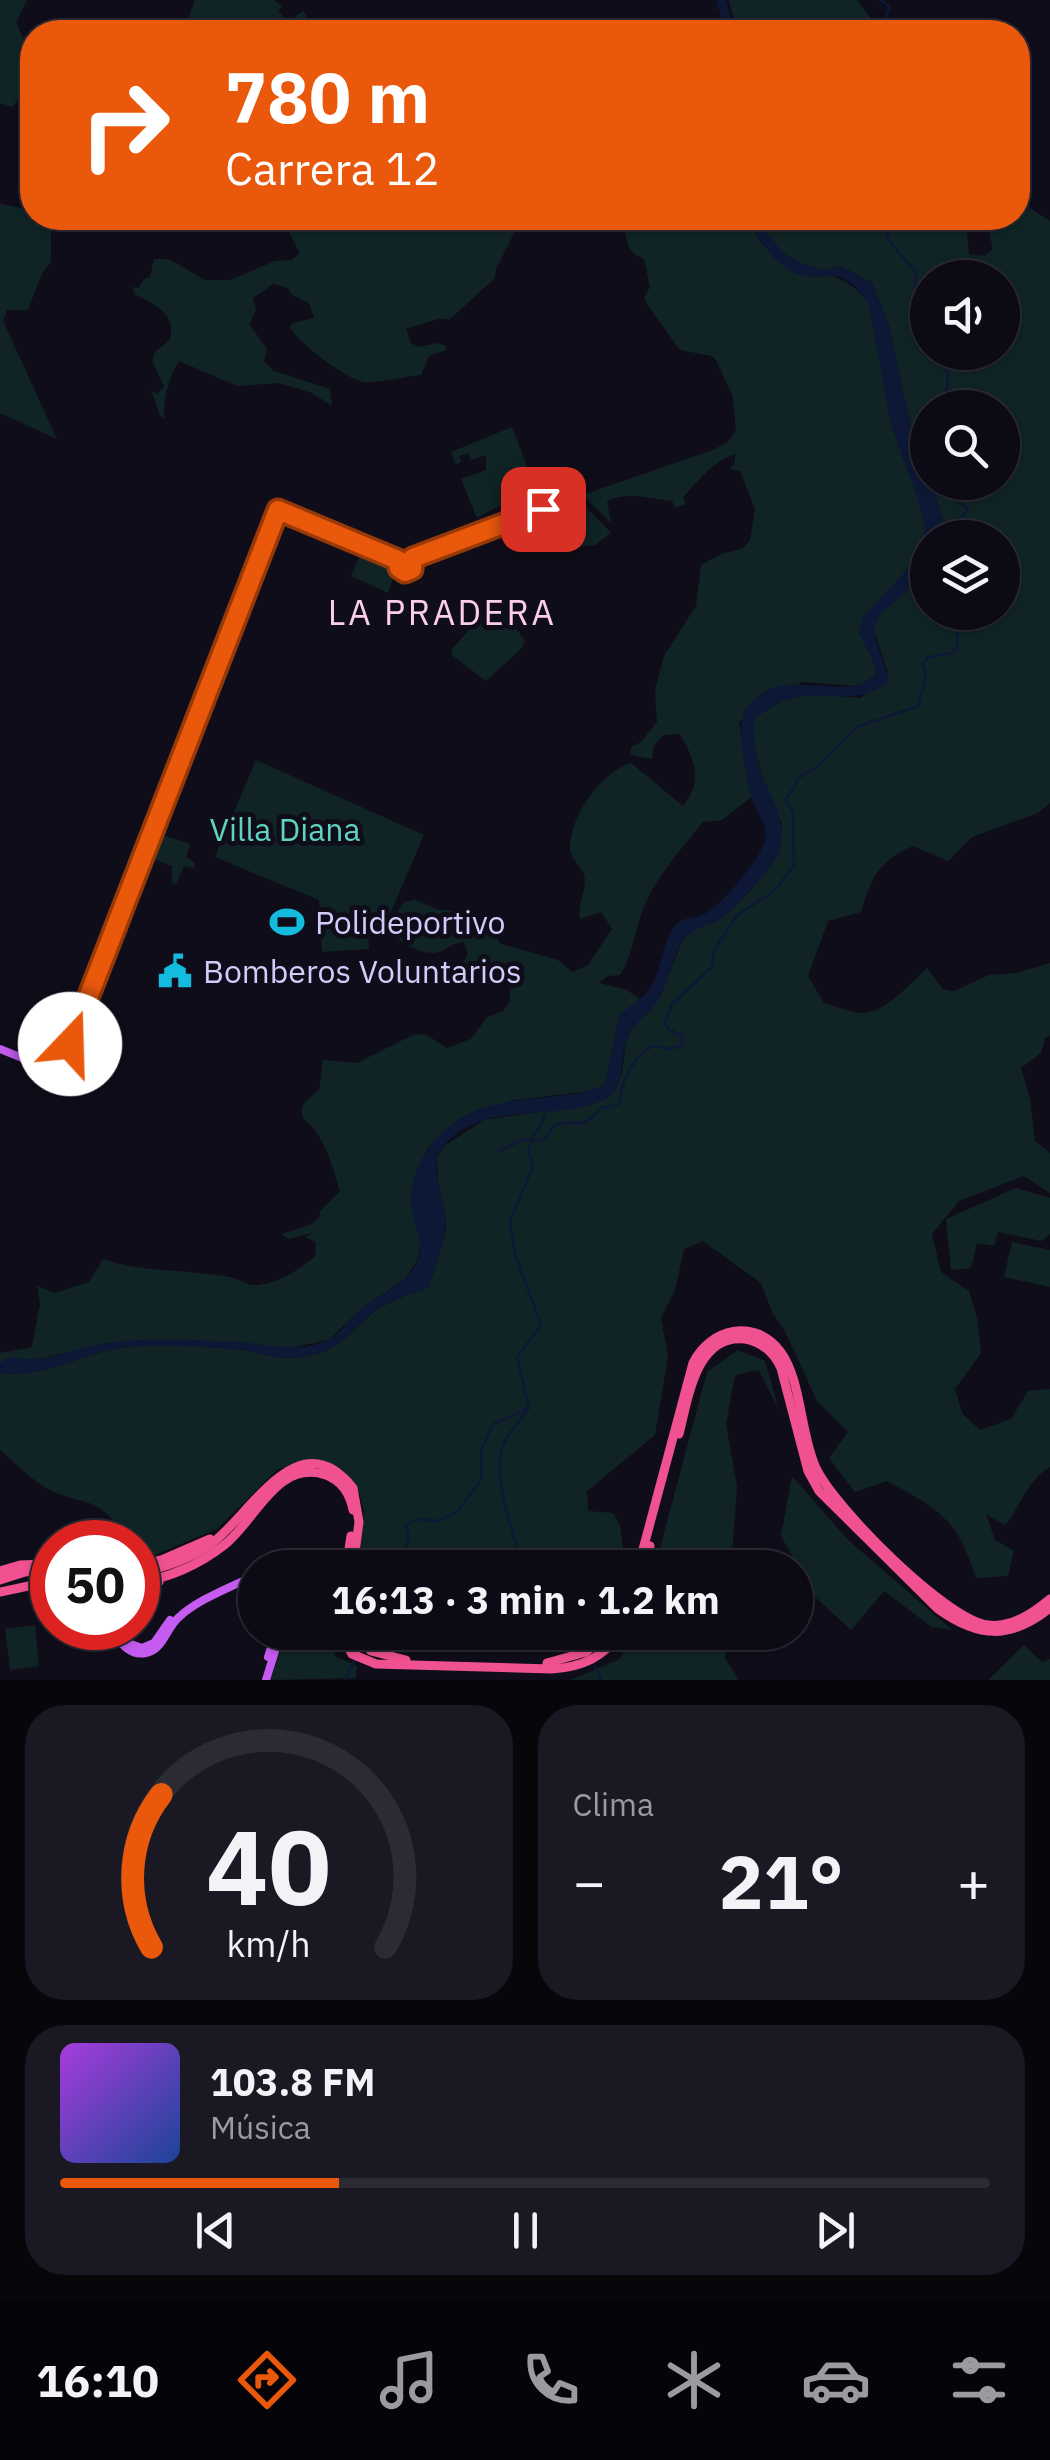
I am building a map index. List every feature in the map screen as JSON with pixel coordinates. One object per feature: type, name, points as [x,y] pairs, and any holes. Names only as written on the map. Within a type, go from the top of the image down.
[{"type":"highway","points":[[643,1550],[691,1368],[700,1350],[711,1340],[727,1332],[747,1331],[763,1336],[780,1350],[809,1451],[836,1500],[934,1595],[971,1620],[991,1626],[1021,1620],[1050,1599]]},
{"type":"highway","points":[[649,1550],[700,1366],[717,1346],[744,1339],[769,1350],[779,1364],[808,1472],[818,1491],[938,1608],[962,1624],[992,1632],[1028,1624],[1050,1608]]},
{"type":"highway","points":[[160,1563],[202,1550],[281,1474],[304,1465],[326,1467],[343,1476],[356,1494],[359,1522],[354,1550]]},
{"type":"highway","points":[[160,1580],[224,1546],[279,1484],[304,1473],[332,1478],[349,1496],[351,1550]]},
{"type":"highway","points":[[160,1560],[228,1529]]},
{"type":"highway","points":[[0,1571],[30,1564]]},
{"type":"highway","points":[[0,1580],[30,1571]]},
{"type":"highway","points":[[160,1580],[177,1572]]},
{"type":"highway","points":[[0,1594],[30,1588]]},
{"type":"highway","points":[[348,1650],[362,1660],[520,1668],[546,1665],[588,1650]]},
{"type":"highway","points":[[371,1650],[402,1660],[568,1668],[607,1650]]},
{"type":"main road","points":[[0,1049],[59,1074],[278,510],[398,560],[399,568],[405,572],[412,569],[413,558],[543,509]]},
{"type":"main road","points":[[160,1634],[182,1610],[238,1581]]},
{"type":"main road","points":[[160,1640],[183,1614],[238,1582]]},
{"type":"main road","points":[[127,1650],[139,1654],[152,1650]]},
{"type":"main road","points":[[264,1680],[273,1650]]},
{"type":"green space","points":[[0,0],[27,0],[16,23],[20,32],[20,96],[13,107],[0,103]]},
{"type":"green space","points":[[195,0],[274,0],[282,6],[278,11],[287,20],[188,20]]},
{"type":"green space","points":[[729,0],[857,0],[872,20],[734,20]]},
{"type":"green space","points":[[303,11],[307,15],[303,20],[292,20]]},
{"type":"green space","points":[[0,204],[20,208],[20,230],[51,230],[51,262],[27,310],[7,310],[3,321],[57,439],[0,413]]},
{"type":"green space","points":[[1030,208],[1050,221],[1050,803],[1038,813],[972,837],[948,861],[913,846],[892,858],[873,880],[861,912],[828,921],[808,976],[824,1003],[863,1013],[881,1008],[927,968],[943,989],[954,991],[989,975],[1016,973],[1050,963],[1050,1036],[1045,1038],[1041,1053],[1021,1068],[1030,1099],[1035,1141],[1050,1153],[1050,1193],[1024,1176],[959,1201],[932,1234],[941,1272],[969,1291],[977,1318],[981,1353],[955,1389],[962,1413],[980,1430],[1011,1419],[1028,1391],[1050,1389],[1050,1467],[1031,1485],[1005,1525],[986,1514],[995,1540],[1014,1551],[1008,1576],[976,1578],[962,1542],[944,1518],[887,1481],[855,1492],[829,1458],[848,1432],[817,1401],[761,1283],[703,1241],[684,1249],[675,1290],[661,1318],[668,1357],[655,1435],[587,1491],[588,1511],[613,1513],[620,1525],[623,1548],[360,1550],[364,1511],[359,1492],[335,1467],[316,1460],[278,1469],[217,1529],[160,1553],[160,1520],[113,1520],[94,1505],[62,1495],[31,1478],[0,1450],[0,1373],[34,1372],[132,1347],[209,1347],[285,1358],[306,1356],[337,1344],[380,1308],[429,1287],[446,1229],[445,1209],[438,1192],[437,1158],[444,1146],[484,1120],[607,1098],[622,1074],[626,1041],[635,1022],[660,997],[682,941],[695,928],[721,919],[749,892],[779,853],[782,823],[761,773],[753,720],[791,698],[861,698],[888,673],[874,631],[877,617],[910,585],[910,630],[1020,630],[1020,520],[943,520],[937,500],[1020,500],[1020,390],[910,390],[910,421],[889,326],[872,283],[841,266],[823,270],[803,264],[783,253],[766,230],[967,230],[969,254],[984,256],[993,249],[989,230],[1030,230]]},
{"type":"green space","points":[[288,230],[516,230],[495,278],[450,319],[406,329],[411,343],[418,347],[438,343],[446,346],[446,350],[429,356],[421,375],[364,382],[346,374],[312,350],[290,327],[314,318],[309,303],[291,294],[288,288],[273,284],[253,298],[256,310],[249,324],[267,349],[264,362],[274,371],[330,389],[332,406],[312,393],[279,383],[237,386],[179,361],[167,389],[165,419],[160,416],[151,390],[157,394],[164,386],[152,361],[155,352],[170,340],[170,323],[163,311],[135,294],[132,287],[139,288],[150,277],[154,259],[169,259],[205,280],[230,280],[275,261],[291,260],[300,253]]},
{"type":"green space","points":[[625,230],[755,230],[770,252],[849,284],[869,304],[891,424],[910,477],[910,500],[918,500],[923,520],[910,520],[910,565],[878,603],[870,652],[875,676],[859,686],[802,682],[739,722],[751,797],[722,820],[703,822],[653,889],[620,975],[608,976],[599,983],[627,990],[641,1000],[619,1016],[605,1085],[592,1091],[514,1100],[459,1119],[427,1149],[412,1207],[421,1242],[417,1261],[404,1280],[361,1309],[329,1340],[285,1349],[241,1342],[107,1343],[0,1363],[0,1353],[32,1347],[40,1304],[37,1286],[55,1293],[89,1282],[103,1259],[134,1267],[229,1277],[255,1285],[282,1278],[309,1261],[315,1256],[316,1242],[305,1237],[316,1232],[289,1239],[282,1234],[310,1225],[340,1191],[323,1143],[302,1113],[305,1103],[319,1090],[323,1060],[357,1063],[415,1034],[427,1035],[447,1048],[471,1039],[487,1017],[503,1011],[510,1001],[510,985],[494,963],[484,966],[471,980],[456,979],[448,973],[449,966],[464,961],[468,954],[464,942],[433,953],[413,948],[390,934],[389,925],[404,902],[415,900],[439,910],[467,911],[480,917],[501,944],[558,960],[572,972],[588,965],[612,929],[601,912],[580,919],[585,877],[570,847],[575,822],[590,796],[609,775],[631,763],[683,806],[689,797],[695,770],[680,734],[663,735],[654,746],[652,759],[631,755],[631,747],[641,742],[657,722],[655,690],[664,656],[696,606],[701,565],[741,549],[750,541],[755,509],[740,471],[730,469],[735,454],[706,472],[683,498],[686,504],[675,508],[672,501],[616,498],[607,501],[611,523],[582,495],[710,451],[727,443],[736,431],[733,397],[716,360],[680,350],[646,303],[644,298],[650,287],[644,259],[629,248]]},
{"type":"green space","points":[[512,427],[535,487],[477,518],[461,479],[486,470],[486,455],[471,460],[468,453],[459,456],[461,462],[456,464],[451,452]]},
{"type":"green space","points":[[579,500],[611,533],[595,545],[575,547],[562,515],[563,504]]},
{"type":"green space","points":[[363,549],[391,561],[395,572],[388,593],[351,576]]},
{"type":"green space","points":[[502,609],[525,641],[486,681],[453,656],[451,650],[486,611]]},
{"type":"green space","name":"Villa Diana","points":[[256,760],[424,835],[384,928],[367,921],[369,949],[322,952],[319,900],[215,857]]},
{"type":"green space","points":[[157,833],[190,844],[186,857],[195,863],[194,868],[184,866],[176,884],[172,883],[172,866],[147,857]]},
{"type":"green space","points":[[1016,1188],[1050,1198],[1050,1234],[1042,1241],[998,1232],[994,1246],[977,1243],[971,1268],[951,1270],[946,1219]]},
{"type":"green space","points":[[1012,1242],[1050,1250],[1050,1287],[1004,1277]]},
{"type":"green space","points":[[738,1350],[765,1361],[779,1410],[759,1370],[735,1375],[726,1424],[737,1486],[732,1550],[660,1550],[707,1372]]},
{"type":"green space","points":[[792,1476],[848,1540],[952,1630],[932,1627],[884,1591],[851,1630],[813,1594],[813,1550],[789,1550],[781,1536]]},
{"type":"green space","points":[[30,1626],[30,1650],[37,1650],[39,1666],[10,1670],[5,1629]]},
{"type":"green space","points":[[1024,1645],[1042,1662],[1050,1659],[1050,1680],[988,1680]]},
{"type":"green space","points":[[280,1650],[334,1650],[335,1656],[357,1666],[356,1678],[270,1680]]},
{"type":"green space","points":[[624,1650],[725,1650],[725,1658],[739,1680],[571,1680],[620,1659]]},
{"type":"water","points":[[755,230],[766,230],[783,253],[803,264],[823,270],[841,266],[872,283],[889,326],[910,421],[910,477],[891,424],[869,305],[844,279],[805,276],[776,260]]},
{"type":"water","points":[[918,500],[937,500],[943,520],[923,520]]},
{"type":"water","points":[[910,565],[910,586],[876,623],[875,638],[886,668],[887,684],[853,696],[789,699],[754,720],[759,767],[782,830],[779,852],[725,915],[694,931],[681,943],[658,1000],[626,1041],[614,1092],[568,1110],[479,1122],[459,1132],[443,1147],[437,1171],[445,1231],[429,1287],[379,1308],[337,1344],[306,1356],[285,1358],[209,1347],[132,1347],[34,1372],[0,1373],[0,1363],[11,1357],[47,1358],[123,1341],[188,1340],[293,1348],[315,1345],[336,1335],[365,1306],[404,1280],[419,1255],[411,1197],[417,1171],[430,1147],[458,1120],[475,1111],[605,1085],[619,1016],[652,985],[674,927],[715,907],[762,848],[763,823],[751,797],[741,737],[747,707],[761,693],[778,687],[846,687],[875,676],[876,667],[859,633],[862,618]]},
{"type":"waterway","points":[[721,0],[727,20]]},
{"type":"waterway","points":[[881,0],[889,7],[885,20]]},
{"type":"waterway","points":[[888,230],[888,240],[910,265]]},
{"type":"waterway","points":[[947,390],[948,370]]},
{"type":"waterway","points":[[957,500],[968,509],[959,520]]},
{"type":"waterway","points":[[498,1152],[522,1140],[544,1140],[555,1125],[585,1122],[601,1108],[620,1104],[625,1079],[646,1050],[682,1045],[683,1036],[668,1029],[665,1023],[672,1004],[712,967],[714,950],[738,914],[772,893],[794,866],[793,813],[786,799],[797,779],[817,767],[857,727],[918,706],[926,677],[922,663],[929,657],[952,653],[958,645],[957,634],[964,630]]},
{"type":"waterway","points":[[532,1137],[547,1108]]},
{"type":"waterway","points":[[519,1550],[506,1508],[500,1461],[507,1438],[529,1408],[517,1357],[541,1325],[515,1254],[510,1221],[533,1167],[528,1150],[531,1143]]},
{"type":"waterway","points":[[405,1550],[409,1537],[406,1525],[417,1519],[438,1521],[457,1512],[481,1480],[481,1450],[493,1424],[529,1408]]},
{"type":"waterway","points":[[345,1680],[355,1659]]},
{"type":"waterway","points":[[595,1666],[601,1680]]},
{"type":"place","name":"Polideportivo","points":[[287,922]]},
{"type":"place","name":"Bomberos Voluntarios","points":[[175,971]]},
{"type":"district","name":"LA PRADERA","points":[[442,612]]},
{"type":"route","points":[[70,1044],[278,510],[398,560],[399,568],[405,572],[414,566],[413,558],[543,509]]}]
